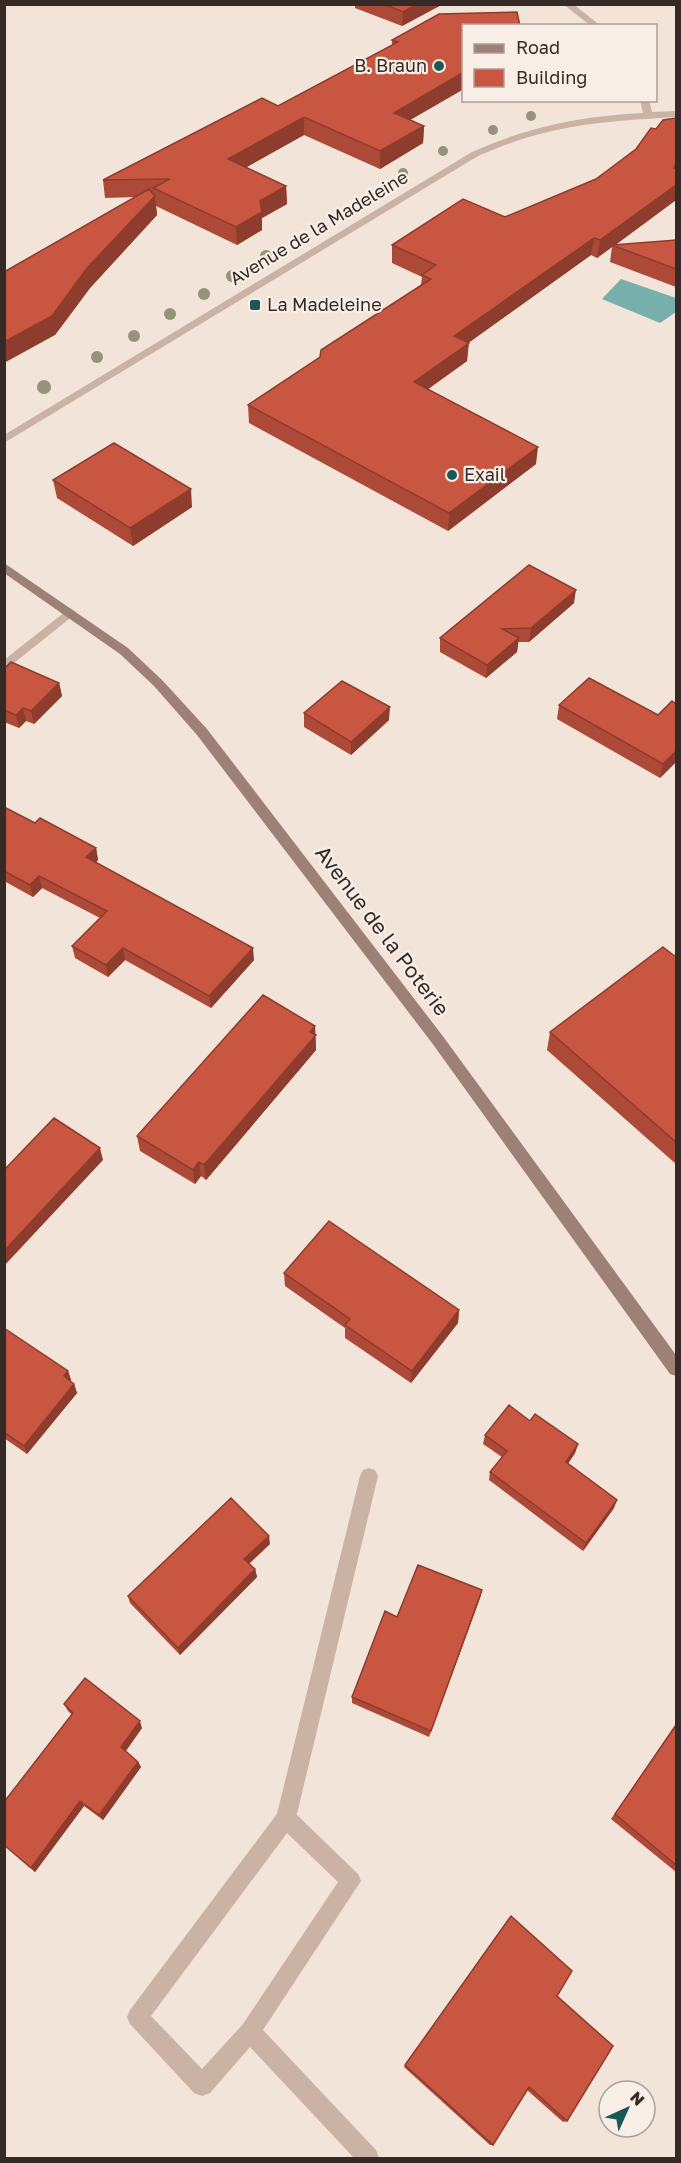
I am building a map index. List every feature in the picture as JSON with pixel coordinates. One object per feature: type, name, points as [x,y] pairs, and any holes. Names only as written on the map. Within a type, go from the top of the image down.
[{"type":"street","points":[[567,4],[594,24]]},
{"type":"street","points":[[645,102],[648,115]]},
{"type":"street","name":"Avenue de la Madeleine","points":[[4,440],[475,154],[522,134],[556,126],[676,114]]},
{"type":"street","name":"Avenue de la Poterie","points":[[4,567],[124,651],[158,683],[201,732],[437,1039],[676,1368]]},
{"type":"street","points":[[4,667],[70,612]]},
{"type":"street","points":[[286,1818],[351,1881],[250,2031],[202,2085],[137,2017],[286,1818],[369,1476]]},
{"type":"street","points":[[250,2031],[368,2158]]},
{"type":"water","points":[[621,279],[676,298],[676,312],[660,323],[602,299]]},
{"type":"building","points":[[384,4],[417,4],[403,12]]},
{"type":"building","points":[[517,12],[520,24],[462,24],[462,73],[394,113],[424,126],[380,151],[304,117],[228,159],[286,186],[260,201],[262,212],[236,227],[153,188],[170,179],[103,180],[262,98],[278,106],[398,42],[392,40],[439,14]]},
{"type":"building","points":[[676,118],[674,168],[676,169],[676,185],[600,240],[594,238],[454,336],[469,343],[414,382],[538,447],[449,513],[248,405],[320,357],[321,350],[431,279],[422,275],[436,265],[392,245],[463,199],[505,217],[596,179],[636,149],[651,128],[656,129],[663,120]]},
{"type":"building","points":[[149,189],[155,196],[87,268],[52,316],[4,342],[4,272]]},
{"type":"building","points":[[676,240],[676,269],[612,245]]},
{"type":"building","points":[[114,443],[191,489],[130,528],[53,480]]},
{"type":"building","points":[[529,565],[576,590],[531,628],[502,629],[519,638],[487,665],[440,638]]},
{"type":"building","points":[[11,662],[59,683],[31,711],[23,708],[16,715],[4,710],[4,669]]},
{"type":"building","points":[[589,678],[658,715],[672,701],[676,704],[676,751],[663,764],[559,705]]},
{"type":"building","points":[[342,681],[390,707],[351,742],[304,713]]},
{"type":"building","points":[[4,807],[35,823],[40,818],[96,848],[86,857],[253,948],[209,996],[123,948],[106,965],[72,946],[107,911],[39,876],[30,885],[4,871]]},
{"type":"building","points":[[663,947],[676,957],[676,1142],[550,1032]]},
{"type":"building","points":[[263,995],[315,1026],[310,1032],[316,1035],[204,1165],[199,1162],[193,1170],[137,1136]]},
{"type":"building","points":[[54,1118],[100,1148],[4,1251],[4,1170]]},
{"type":"building","points":[[329,1221],[459,1310],[412,1371],[345,1325],[350,1319],[284,1273]]},
{"type":"building","points":[[4,1328],[68,1371],[64,1376],[74,1384],[24,1446],[4,1432]]},
{"type":"building","points":[[509,1405],[530,1421],[535,1414],[578,1444],[566,1462],[617,1500],[586,1543],[490,1472],[507,1451],[485,1435]]},
{"type":"building","points":[[231,1498],[269,1536],[244,1559],[255,1569],[178,1648],[128,1596]]},
{"type":"building","points":[[418,1565],[482,1590],[431,1731],[352,1697],[385,1611],[397,1617]]},
{"type":"building","points":[[85,1678],[140,1721],[121,1747],[138,1762],[99,1815],[80,1801],[31,1868],[4,1845],[4,1802],[73,1713],[64,1704]]},
{"type":"building","points":[[676,1725],[676,1865],[615,1814]]},
{"type":"building","points":[[511,1916],[572,1971],[557,1996],[613,2046],[567,2121],[529,2087],[493,2145],[405,2065]]},
{"type":"place","name":"B. Braun","points":[[439,66]]},
{"type":"place","name":"La Madeleine","points":[[255,305]]},
{"type":"place","name":"Exail","points":[[452,475]]}]
